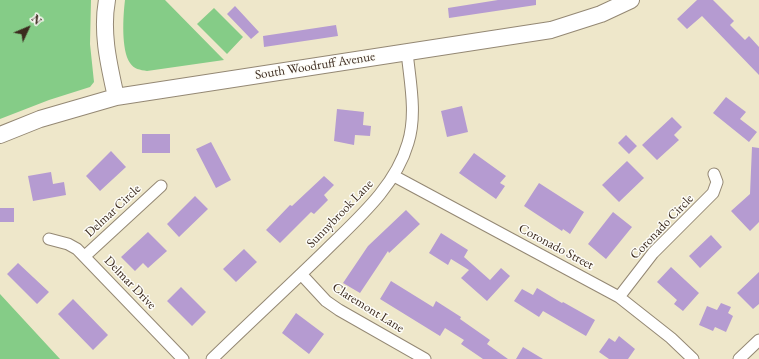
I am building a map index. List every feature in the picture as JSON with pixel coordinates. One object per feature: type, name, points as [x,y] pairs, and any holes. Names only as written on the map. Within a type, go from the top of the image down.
[{"type":"main road","points":[[107,0],[107,52],[116,97]]},
{"type":"main road","name":"South Woodruff Avenue","points":[[0,135],[40,119],[116,97],[551,30],[601,14],[631,0]]},
{"type":"street","name":"Sunnybrook Lane","points":[[212,359],[369,207],[394,176],[402,163],[410,131],[412,108],[407,52]]},
{"type":"street","name":"Coronado Circle","points":[[619,297],[654,253],[713,193],[717,182],[714,174]]},
{"type":"street","name":"Coronado Street","points":[[394,176],[619,297],[671,338],[693,359]]},
{"type":"street","name":"Delmar Circle","points":[[85,256],[161,186]]},
{"type":"street","name":"Delmar Drive","points":[[49,239],[68,244],[85,256],[183,359]]},
{"type":"street","name":"Claremont Lane","points":[[301,274],[326,301],[339,310],[425,359]]},
{"type":"street","points":[[739,359],[759,340]]},
{"type":"green space","points":[[0,0],[91,0],[90,44],[94,82],[90,87],[49,100],[0,119]]},
{"type":"green space","points":[[125,0],[165,0],[224,60],[147,71],[135,68],[130,63],[125,50],[123,24]]},
{"type":"green space","points":[[214,8],[243,37],[227,54],[197,24]]},
{"type":"green space","points":[[0,294],[60,359],[0,359]]},
{"type":"building","points":[[498,0],[536,0],[536,5],[449,18],[448,8]]},
{"type":"building","points":[[697,0],[713,0],[734,21],[730,25],[745,40],[749,36],[759,47],[759,75],[702,16],[687,29],[677,19]]},
{"type":"building","points":[[235,6],[259,32],[251,39],[227,14]]},
{"type":"building","points":[[336,25],[338,36],[264,47],[263,36]]},
{"type":"building","points":[[726,97],[746,112],[740,119],[757,132],[749,142],[713,113]]},
{"type":"building","points":[[462,106],[468,132],[447,137],[441,111]]},
{"type":"building","points":[[337,109],[364,112],[363,125],[371,126],[370,136],[355,135],[354,145],[334,141]]},
{"type":"building","points":[[672,117],[682,127],[674,135],[679,140],[657,160],[642,145]]},
{"type":"building","points":[[142,134],[170,134],[170,153],[142,153]]},
{"type":"building","points":[[626,135],[637,146],[629,154],[618,143]]},
{"type":"building","points":[[211,142],[231,180],[216,188],[196,149]]},
{"type":"building","points":[[752,147],[759,148],[759,222],[750,231],[731,211],[750,194]]},
{"type":"building","points":[[111,151],[126,167],[100,191],[86,176]]},
{"type":"building","points":[[474,153],[506,176],[500,183],[505,186],[496,199],[459,173]]},
{"type":"building","points":[[627,161],[644,178],[619,202],[602,185]]},
{"type":"building","points":[[51,172],[53,184],[64,182],[66,195],[33,201],[28,176]]},
{"type":"building","points":[[324,176],[334,185],[324,195],[328,200],[314,214],[311,212],[280,243],[266,230],[290,205],[292,206]]},
{"type":"building","points":[[539,183],[584,212],[570,234],[563,229],[562,231],[524,206]]},
{"type":"building","points":[[195,196],[208,209],[179,237],[167,224]]},
{"type":"building","points":[[0,208],[14,208],[14,222],[0,222]]},
{"type":"building","points":[[406,210],[420,224],[389,253],[388,251],[360,293],[343,283],[368,246]]},
{"type":"building","points":[[613,212],[632,227],[606,259],[588,244]]},
{"type":"building","points":[[148,232],[167,251],[148,268],[143,263],[135,271],[121,257]]},
{"type":"building","points":[[441,233],[468,250],[464,257],[490,280],[501,268],[510,276],[487,301],[461,278],[469,270],[451,259],[448,265],[429,253]]},
{"type":"building","points":[[711,235],[722,247],[700,268],[689,256]]},
{"type":"building","points":[[244,249],[257,262],[236,282],[223,269]]},
{"type":"building","points":[[18,263],[49,292],[37,304],[7,274]]},
{"type":"building","points":[[671,267],[699,293],[683,311],[674,304],[677,300],[657,282]]},
{"type":"building","points":[[759,272],[759,304],[753,309],[737,293]]},
{"type":"building","points":[[391,281],[433,307],[436,301],[461,317],[460,319],[490,340],[487,344],[508,359],[483,359],[461,344],[464,340],[445,328],[440,336],[380,299]]},
{"type":"building","points":[[181,287],[206,312],[192,326],[167,301]]},
{"type":"building","points":[[537,288],[595,320],[586,336],[543,311],[539,317],[514,301],[522,289],[533,295]]},
{"type":"building","points":[[73,299],[108,335],[93,350],[58,314]]},
{"type":"building","points":[[721,303],[731,307],[728,313],[733,316],[726,332],[715,327],[713,331],[699,325],[707,306],[717,310]]},
{"type":"building","points":[[296,313],[324,334],[309,354],[282,333]]},
{"type":"building","points":[[619,336],[635,349],[628,359],[609,359],[599,352],[609,338],[615,342]]},
{"type":"building","points":[[523,347],[543,359],[516,359]]}]
